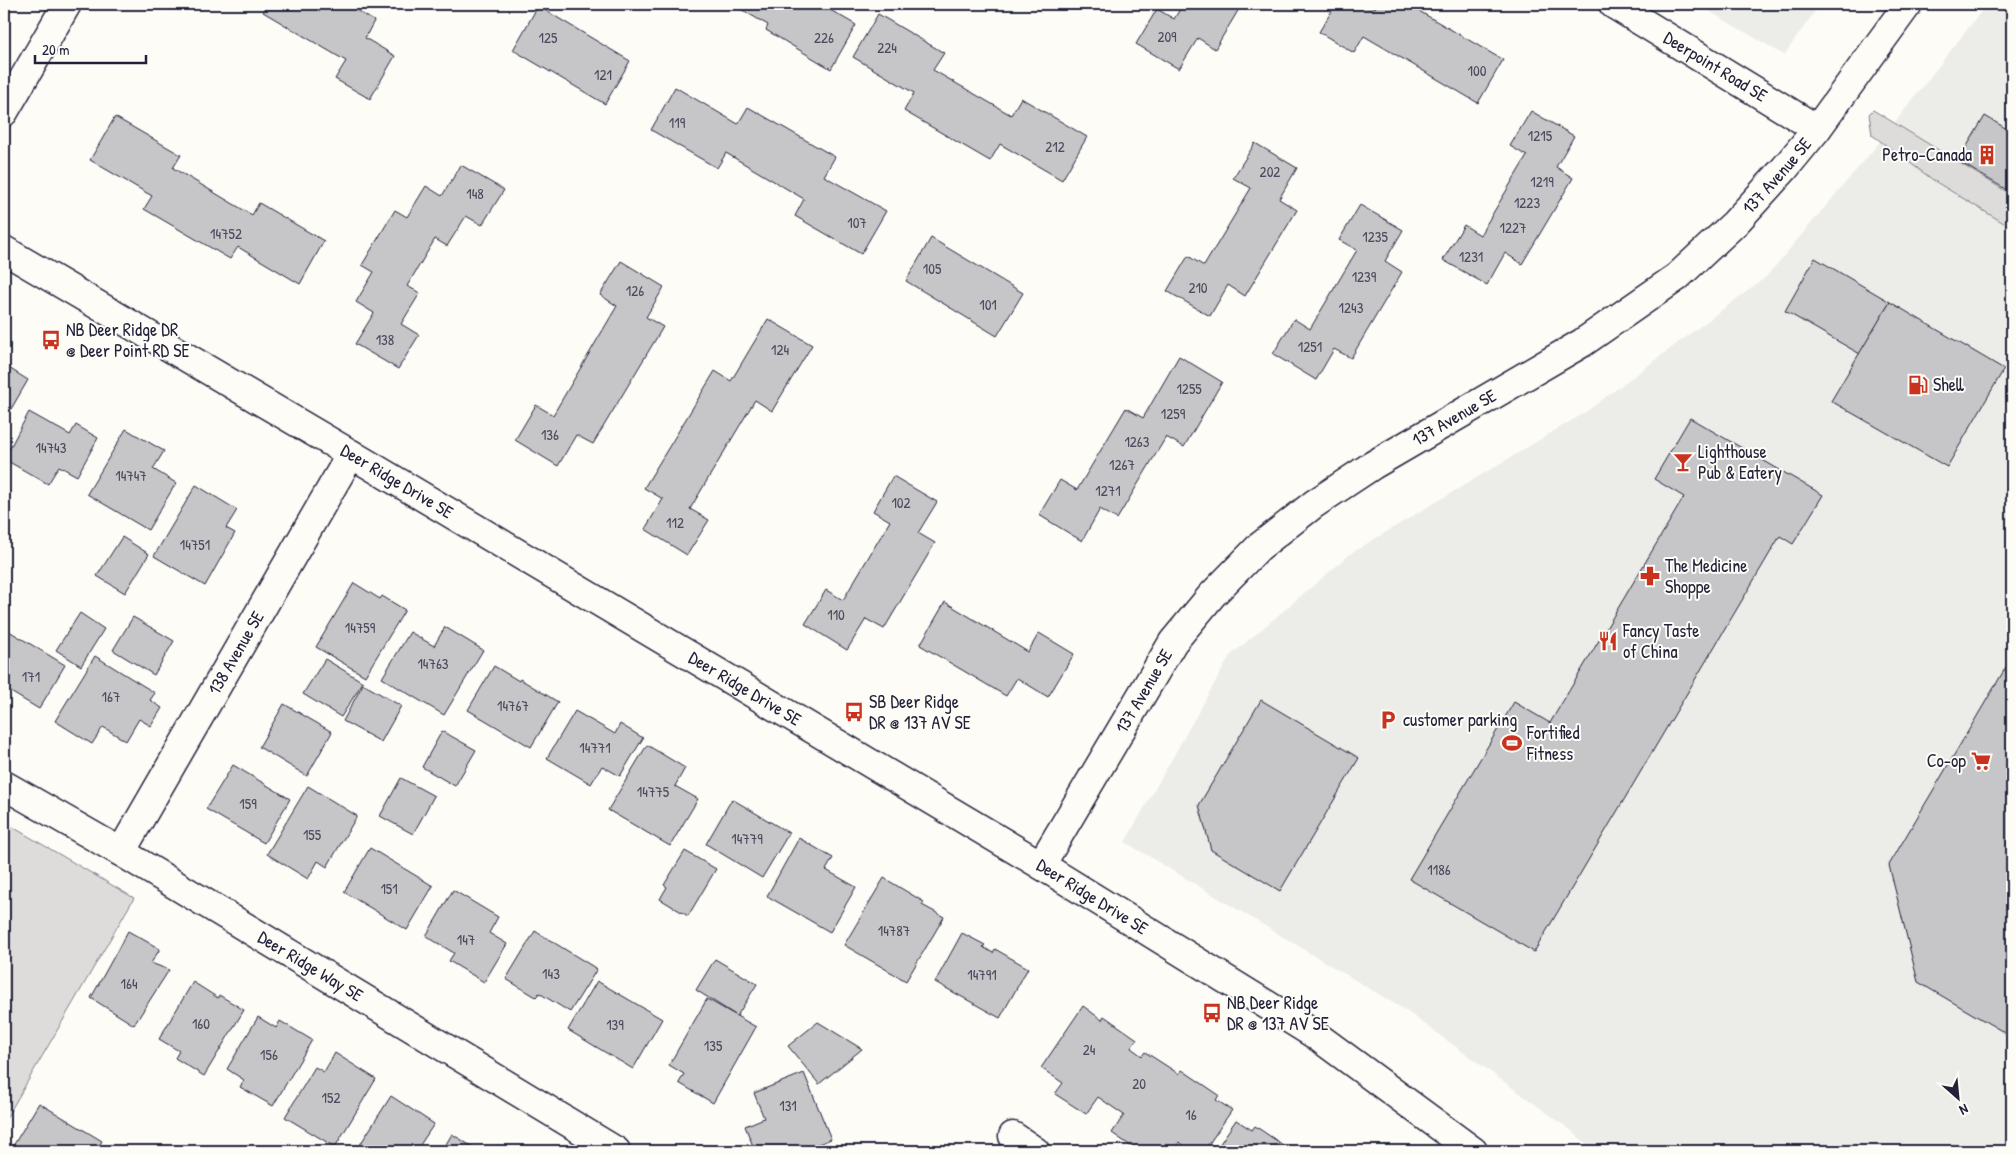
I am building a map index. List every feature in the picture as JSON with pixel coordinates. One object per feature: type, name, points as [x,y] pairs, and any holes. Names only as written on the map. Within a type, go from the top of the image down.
[{"type":"street","points":[[4,112],[67,4]]},
{"type":"street","name":"Deerpoint Road SE","points":[[1614,4],[1817,129]]},
{"type":"street","name":"137 Avenue SE","points":[[1041,865],[1173,642],[1212,595],[1259,547],[1314,504],[1373,465],[1582,343],[1677,278],[1735,223],[1817,129],[1908,4]]},
{"type":"street","name":"Deer Ridge Drive SE","points":[[4,250],[351,454],[1041,865],[1314,1034],[1473,1151]]},
{"type":"street","name":"138 Avenue SE","points":[[121,852],[351,454]]},
{"type":"street","name":"Deer Ridge Way SE","points":[[4,785],[121,852],[616,1151]]},
{"type":"shaded area","points":[[1697,4],[1820,4],[1784,55]]},
{"type":"shaded area","points":[[1987,4],[2012,4],[2012,1151],[1594,1151],[1572,1131],[1405,1010],[1125,842],[1230,656],[1353,552],[1586,412],[1766,277],[1879,143]]},
{"type":"shaded area","points":[[1873,110],[2012,195],[2012,228],[1936,182],[1872,135],[1869,114]]},
{"type":"shaded area","points":[[4,822],[134,898],[4,1122]]},
{"type":"building","points":[[268,4],[346,4],[374,21],[365,38],[395,56],[370,99],[335,79],[346,61],[263,12]]},
{"type":"building","points":[[732,4],[820,4],[856,25],[831,69],[766,30],[768,25]]},
{"type":"building","points":[[1183,4],[1242,4],[1215,49],[1198,38],[1179,69],[1136,44],[1157,9],[1174,19]]},
{"type":"building","points":[[1336,4],[1368,4],[1375,8],[1378,4],[1407,4],[1503,60],[1478,103],[1364,36],[1354,53],[1319,32]]},
{"type":"building","points":[[538,6],[630,61],[605,104],[513,50]]},
{"type":"building","points":[[878,14],[944,53],[933,70],[1011,115],[1021,98],[1087,137],[1062,180],[1000,144],[990,161],[904,111],[914,93],[853,57]]},
{"type":"building","points":[[675,87],[738,124],[748,107],[835,157],[824,176],[886,211],[861,254],[795,216],[804,199],[726,153],[717,168],[651,130]]},
{"type":"building","points":[[1531,111],[1574,136],[1556,167],[1573,178],[1522,264],[1505,253],[1487,285],[1443,260],[1464,225],[1480,235],[1527,156],[1510,146]]},
{"type":"building","name":"Petro-Canada","points":[[1985,116],[2012,132],[2012,193],[1958,161]]},
{"type":"building","points":[[115,117],[181,155],[173,168],[252,215],[259,203],[324,241],[300,284],[238,247],[230,259],[144,209],[152,196],[90,160]]},
{"type":"building","points":[[1255,143],[1297,168],[1279,199],[1297,210],[1245,296],[1228,285],[1210,316],[1167,291],[1188,256],[1204,266],[1251,188],[1233,178]]},
{"type":"building","points":[[461,165],[504,190],[482,225],[466,216],[447,246],[435,239],[407,286],[420,293],[401,324],[419,335],[398,369],[355,344],[374,313],[356,302],[374,272],[362,265],[395,210],[407,217],[426,186],[442,196]]},
{"type":"building","points":[[1360,205],[1403,230],[1385,261],[1402,272],[1351,358],[1334,349],[1316,380],[1273,354],[1294,319],[1310,329],[1357,250],[1339,240]]},
{"type":"building","points":[[931,238],[1023,293],[997,336],[906,281]]},
{"type":"building","points":[[1815,258],[1890,302],[1860,354],[1785,311]]},
{"type":"building","points":[[621,261],[664,287],[646,317],[663,327],[593,444],[576,435],[558,466],[515,440],[536,405],[553,415],[617,306],[600,295]]},
{"type":"building","name":"Shell","points":[[1890,302],[2004,369],[1947,467],[1831,401]]},
{"type":"building","points":[[768,319],[812,345],[772,411],[755,400],[690,509],[709,520],[687,555],[645,529],[663,499],[644,488],[715,371],[731,381]]},
{"type":"building","points":[[1179,356],[1222,382],[1184,447],[1166,437],[1117,519],[1100,509],[1082,541],[1039,515],[1060,480],[1077,490],[1126,408],[1143,418]]},
{"type":"building","points":[[4,365],[28,380],[4,421]]},
{"type":"building","points":[[29,412],[70,435],[76,425],[98,438],[77,476],[59,466],[48,484],[4,459]]},
{"type":"building","points":[[1690,418],[1823,495],[1793,544],[1780,536],[1534,952],[1409,879],[1514,702],[1550,723],[1684,497],[1654,479]]},
{"type":"building","points":[[126,429],[164,451],[153,469],[176,483],[148,530],[87,494]]},
{"type":"building","points":[[893,476],[937,502],[918,533],[935,543],[884,629],[866,619],[847,650],[805,624],[826,590],[843,600],[890,521],[873,511]]},
{"type":"building","points":[[196,485],[237,510],[226,528],[235,533],[205,586],[154,556]]},
{"type":"building","points":[[122,537],[149,554],[125,593],[97,576]]},
{"type":"building","points":[[354,583],[380,599],[382,596],[405,610],[365,676],[316,647]]},
{"type":"building","points":[[945,602],[1028,652],[1039,633],[1074,654],[1048,697],[1017,678],[1006,696],[920,645]]},
{"type":"building","points":[[80,613],[104,629],[81,666],[56,650]]},
{"type":"building","points":[[133,617],[174,641],[154,675],[113,650]]},
{"type":"building","points":[[445,627],[483,650],[444,715],[382,678],[410,632],[434,646]]},
{"type":"building","points":[[9,631],[65,665],[39,709],[4,688],[4,640]]},
{"type":"building","points":[[95,656],[155,693],[150,700],[162,708],[151,726],[139,719],[126,741],[103,727],[92,744],[55,721]]},
{"type":"building","name":"Co-op","points":[[2012,657],[2012,1037],[1918,982],[1889,865]]},
{"type":"building","points":[[325,659],[363,682],[341,717],[303,694]]},
{"type":"building","points":[[494,666],[558,702],[531,747],[468,710]]},
{"type":"building","points":[[363,684],[401,706],[381,742],[343,721]]},
{"type":"building","points":[[1261,700],[1359,758],[1280,891],[1211,850],[1199,805]]},
{"type":"building","points":[[284,704],[332,732],[307,776],[259,747]]},
{"type":"building","points":[[575,711],[615,734],[620,724],[643,738],[620,776],[602,766],[591,784],[547,758]]},
{"type":"building","points":[[442,731],[476,750],[455,786],[422,767]]},
{"type":"building","points":[[647,745],[685,768],[675,786],[698,799],[670,846],[608,810]]},
{"type":"building","points":[[233,765],[290,799],[264,843],[206,809]]},
{"type":"building","points":[[401,778],[434,796],[413,834],[380,816]]},
{"type":"building","points":[[308,786],[357,816],[327,867],[318,861],[308,879],[267,854]]},
{"type":"building","points":[[732,799],[789,833],[762,878],[706,844]]},
{"type":"building","points":[[799,838],[833,858],[826,870],[856,887],[830,932],[767,896]]},
{"type":"building","points":[[370,848],[433,886],[407,930],[344,892]]},
{"type":"building","points":[[685,851],[716,869],[688,916],[660,899],[667,887],[664,885]]},
{"type":"building","points":[[884,878],[924,902],[922,905],[944,917],[906,981],[844,945]]},
{"type":"building","points":[[453,890],[498,917],[489,933],[507,944],[484,982],[449,961],[454,953],[426,936]]},
{"type":"building","points":[[128,931],[160,949],[151,963],[169,970],[134,1025],[91,998]]},
{"type":"building","points":[[535,931],[597,969],[570,1012],[539,993],[536,997],[506,979]]},
{"type":"building","points":[[962,933],[985,945],[983,947],[993,953],[995,949],[1028,968],[1000,1018],[935,982]]},
{"type":"building","points":[[715,959],[757,984],[737,1016],[696,990]]},
{"type":"building","points":[[597,981],[662,1019],[633,1069],[568,1030]]},
{"type":"building","points":[[193,982],[218,998],[219,995],[244,1010],[204,1076],[175,1058],[179,1051],[159,1039]]},
{"type":"building","points":[[707,999],[756,1027],[713,1103],[679,1083],[684,1074],[669,1065]]},
{"type":"building","points":[[1083,1006],[1102,1020],[1104,1016],[1137,1039],[1131,1048],[1142,1056],[1145,1052],[1179,1074],[1182,1070],[1219,1095],[1216,1100],[1232,1110],[1204,1151],[1192,1151],[1179,1142],[1173,1151],[1138,1151],[1112,1133],[1124,1115],[1098,1097],[1086,1114],[1055,1094],[1063,1083],[1041,1068]]},
{"type":"building","points":[[258,1017],[276,1028],[280,1021],[312,1040],[273,1106],[240,1087],[244,1080],[227,1069]]},
{"type":"building","points":[[818,1022],[862,1049],[819,1084],[788,1046]]},
{"type":"building","points":[[335,1053],[376,1079],[335,1147],[285,1117],[315,1067],[324,1072]]},
{"type":"building","points":[[804,1073],[831,1139],[801,1151],[755,1151],[745,1126],[764,1118],[754,1093]]},
{"type":"building","points":[[391,1096],[434,1124],[416,1151],[356,1151]]},
{"type":"building","points":[[39,1103],[102,1141],[96,1151],[10,1151]]},
{"type":"building","points":[[1236,1120],[1252,1130],[1255,1126],[1292,1151],[1215,1151]]},
{"type":"building","points":[[452,1134],[479,1151],[442,1151]]},
{"type":"place","name":"Petro-Canada","points":[[1987,155]]},
{"type":"place","name":"NB Deer Ridge DR @ Deer Point RD SE","points":[[51,340]]},
{"type":"place","name":"Shell","points":[[1918,385]]},
{"type":"place","name":"Lighthouse Pub & Eatery","points":[[1683,462]]},
{"type":"place","name":"The Medicine Shoppe","points":[[1650,576]]},
{"type":"place","name":"Fancy Taste of China","points":[[1608,641]]},
{"type":"place","name":"SB Deer Ridge DR @ 137 AV SE","points":[[854,712]]},
{"type":"place","name":"customer parking","points":[[1388,720]]},
{"type":"place","name":"Fortified Fitness","points":[[1512,743]]},
{"type":"place","name":"Co-op","points":[[1981,761]]},
{"type":"place","name":"NB Deer Ridge DR @ 137 AV SE","points":[[1212,1013]]}]
